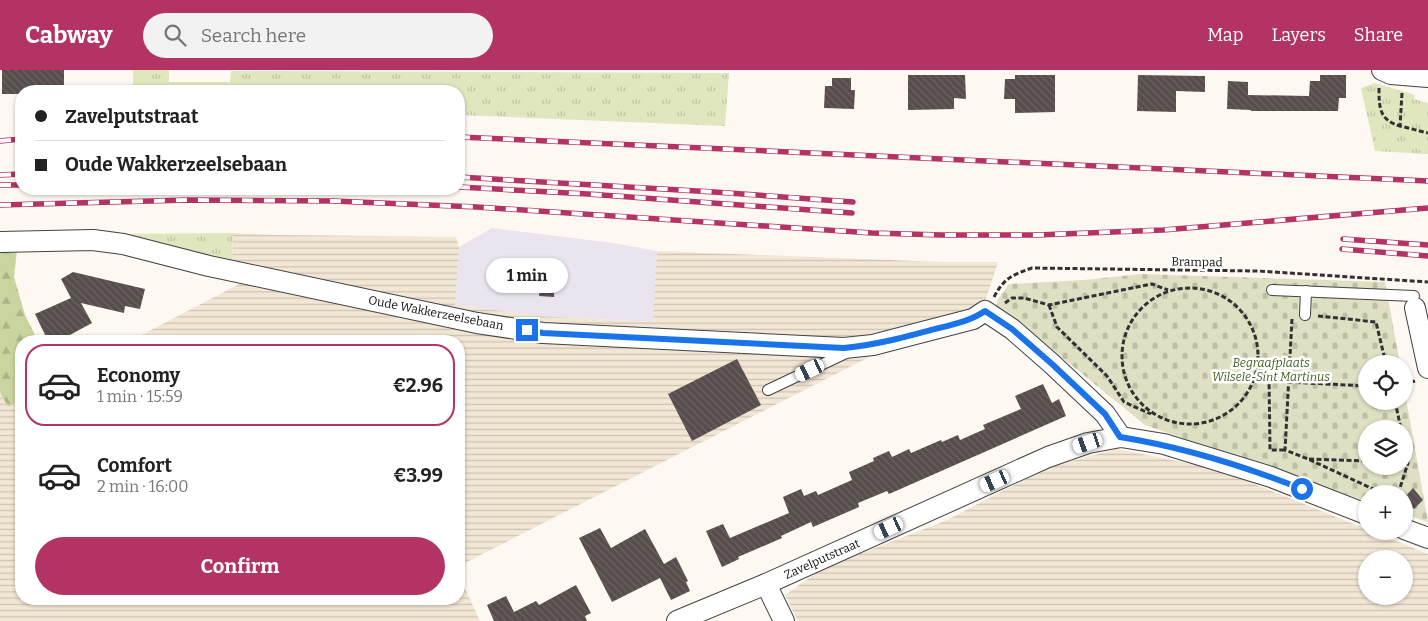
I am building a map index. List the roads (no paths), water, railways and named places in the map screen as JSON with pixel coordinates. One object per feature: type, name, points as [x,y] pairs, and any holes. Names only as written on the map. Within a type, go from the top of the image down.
[{"type":"street","points":[[1380,76],[1391,74],[1428,77]]},
{"type":"street","name":"Oude Wakkerzeelsebaan","points":[[0,242],[93,240],[123,244],[209,266],[458,319],[543,333],[844,348],[873,345],[974,319],[988,306],[1105,414],[1120,437]]},
{"type":"street","points":[[1415,302],[1428,368]]},
{"type":"street","name":"Zavelputstraat","points":[[677,621],[747,590],[766,584],[1048,457],[1088,443],[1120,437],[1164,444],[1270,477],[1358,511]]},
{"type":"street","points":[[1413,532],[1428,538]]},
{"type":"street","points":[[766,584],[784,621]]},
{"type":"lane","points":[[1272,290],[1306,291],[1415,302]]},
{"type":"lane","points":[[1305,315],[1306,291]]},
{"type":"lane","points":[[768,390],[862,346]]},
{"type":"railway","points":[[465,137],[1428,181]]},
{"type":"railway","points":[[0,141],[15,140]]},
{"type":"railway","points":[[0,175],[15,174]]},
{"type":"railway","points":[[465,177],[853,202]]},
{"type":"railway","points":[[0,185],[15,185]]},
{"type":"railway","points":[[465,187],[852,213]]},
{"type":"railway","points":[[0,205],[188,200],[333,201],[477,207],[872,233],[942,235],[1037,235],[1163,230],[1428,208]]},
{"type":"railway","points":[[1343,239],[1428,245]]},
{"type":"railway","points":[[1342,249],[1428,256]]},
{"type":"park label","name":"Begraafplaats Wilsele-Sint Martinus","points":[[1271,370]]}]
